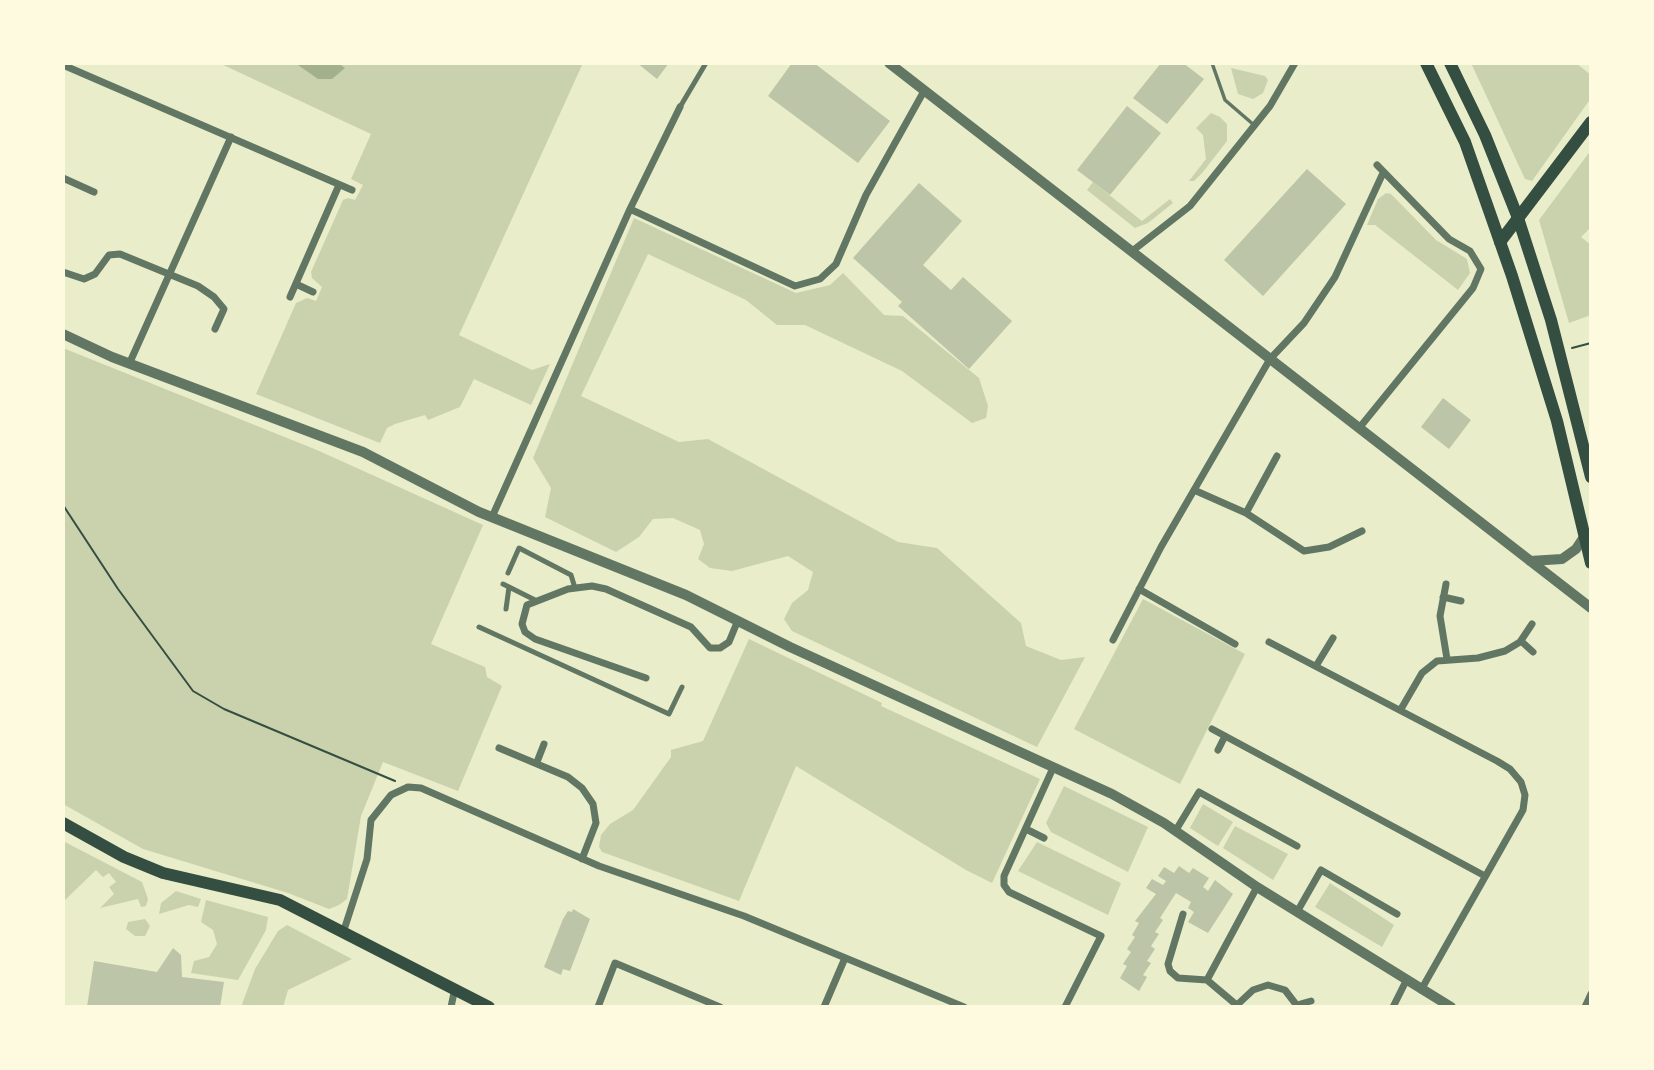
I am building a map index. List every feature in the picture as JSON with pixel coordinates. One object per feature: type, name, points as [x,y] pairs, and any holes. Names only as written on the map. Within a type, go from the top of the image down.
[{"type":"main road","points":[[1426,63],[1465,142],[1500,242],[1557,421],[1591,563]]},
{"type":"main road","points":[[1450,63],[1485,135],[1518,218],[1559,352],[1591,477]]},
{"type":"main road","points":[[1500,242],[1591,122]]},
{"type":"main road","points":[[63,823],[124,857],[163,873],[280,900],[455,987],[489,1007]]},
{"type":"street","points":[[492,517],[630,209],[680,107],[706,63]]},
{"type":"street","points":[[889,63],[1591,608]]},
{"type":"street","points":[[1131,252],[1190,206],[1285,84],[1294,63]]},
{"type":"street","points":[[63,65],[352,190]]},
{"type":"street","points":[[630,209],[795,286],[820,279],[835,264],[866,195],[925,91]]},
{"type":"street","points":[[130,362],[231,137]]},
{"type":"street","points":[[1360,427],[1473,288],[1481,269],[1471,251],[1450,239],[1377,165]]},
{"type":"street","points":[[1113,640],[1269,359],[1304,323],[1335,276],[1383,173]]},
{"type":"street","points":[[63,178],[94,192]]},
{"type":"street","points":[[290,297],[340,185]]},
{"type":"street","points":[[63,272],[84,279],[95,274],[108,255],[120,254],[198,286],[224,309],[215,329]]},
{"type":"street","points":[[296,284],[313,292]]},
{"type":"street","points":[[63,334],[112,357],[363,452],[492,517],[686,595],[784,645],[1112,794],[1176,831],[1257,887],[1451,1007]]},
{"type":"street","points":[[1246,513],[1277,456]]},
{"type":"street","points":[[1194,490],[1246,513],[1304,551],[1329,547],[1362,531]]},
{"type":"street","points":[[1529,561],[1562,559],[1576,549],[1586,534]]},
{"type":"street","points":[[508,573],[519,548],[571,575],[575,588]]},
{"type":"street","points":[[1446,584],[1440,616],[1447,659]]},
{"type":"street","points":[[506,608],[506,586],[535,600]]},
{"type":"street","points":[[646,678],[535,639],[525,632],[522,615],[527,605],[575,588],[592,586],[615,592],[691,627],[710,648],[720,648],[729,642],[738,620]]},
{"type":"street","points":[[1139,589],[1235,644]]},
{"type":"street","points":[[1443,597],[1461,601]]},
{"type":"street","points":[[1401,709],[1422,673],[1437,661],[1497,654],[1521,641],[1532,624]]},
{"type":"street","points":[[479,627],[669,714],[682,687]]},
{"type":"street","points":[[1316,666],[1333,638]]},
{"type":"street","points":[[1521,641],[1533,652]]},
{"type":"street","points":[[1269,642],[1401,709],[1510,769],[1523,788],[1523,810],[1421,990]]},
{"type":"street","points":[[1212,729],[1485,876]]},
{"type":"street","points":[[1218,750],[1224,736]]},
{"type":"street","points":[[537,762],[544,744]]},
{"type":"street","points":[[499,748],[568,777],[593,804],[596,822],[582,859]]},
{"type":"street","points":[[1053,768],[1004,876],[1004,885],[1009,892],[1101,936],[1065,1007]]},
{"type":"street","points":[[343,933],[364,870],[371,820],[391,795],[408,787],[421,788],[582,859],[744,916],[964,1007]]},
{"type":"street","points":[[1176,831],[1199,792],[1297,846]]},
{"type":"street","points":[[1026,829],[1044,838]]},
{"type":"street","points":[[1297,912],[1321,870],[1398,914]]},
{"type":"street","points":[[1207,979],[1257,887]]},
{"type":"street","points":[[1183,914],[1171,954],[1170,971],[1178,978],[1207,979],[1238,1006],[1254,990],[1268,985],[1285,990],[1297,1006],[1311,1001]]},
{"type":"street","points":[[824,1007],[845,958]]},
{"type":"street","points":[[598,1007],[615,963],[720,1007]]},
{"type":"street","points":[[1393,1007],[1406,981]]},
{"type":"street","points":[[452,1007],[455,987]]},
{"type":"street","points":[[1585,1007],[1591,994]]},
{"type":"lane","points":[[1212,63],[1225,100],[1254,125]]},
{"type":"path","points":[[1559,352],[1591,343]]},
{"type":"path","points":[[63,505],[118,589],[193,691],[224,709],[408,787]]},
{"type":"shaded area","points":[[219,63],[583,63],[459,335],[532,370],[550,364],[531,405],[474,379],[460,407],[428,420],[425,415],[395,424],[387,428],[380,443],[256,394],[296,303],[307,298],[316,301],[322,287],[312,278],[311,272],[343,200],[355,200],[363,185],[351,179],[371,134]]},
{"type":"shaded area","points":[[295,63],[338,63],[345,68],[332,79],[318,79]]},
{"type":"shaded area","points":[[1471,63],[1576,63],[1591,75],[1591,98],[1532,181],[1525,179]]},
{"type":"shaded area","points":[[1231,68],[1265,76],[1268,80],[1263,93],[1253,99],[1238,94]]},
{"type":"shaded area","points":[[1211,113],[1227,124],[1227,141],[1203,172],[1194,181],[1189,181],[1206,159],[1203,135],[1196,128]]},
{"type":"shaded area","points":[[1591,150],[1591,227],[1581,237],[1591,245],[1591,315],[1569,323],[1539,220]]},
{"type":"shaded area","points":[[1093,182],[1142,221],[1170,199],[1173,203],[1148,223],[1135,228],[1087,190]]},
{"type":"shaded area","points":[[1386,193],[1391,194],[1436,240],[1467,259],[1470,273],[1458,290],[1375,225],[1367,225],[1378,199]]},
{"type":"shaded area","points":[[634,218],[796,293],[830,285],[843,273],[884,315],[903,316],[979,378],[988,406],[986,418],[972,423],[902,371],[805,325],[777,325],[746,300],[648,254],[581,396],[679,442],[708,439],[898,542],[937,548],[1021,623],[1026,646],[1061,660],[1085,657],[1037,747],[792,631],[784,619],[792,603],[808,590],[813,572],[788,556],[732,571],[710,568],[698,559],[704,544],[700,530],[673,518],[653,519],[639,537],[616,552],[545,517],[551,488],[533,458]]},
{"type":"shaded area","points":[[63,348],[317,450],[483,525],[431,644],[485,667],[487,677],[502,686],[458,791],[383,762],[361,816],[347,899],[339,905],[329,909],[288,893],[143,849],[63,804]]},
{"type":"shaded area","points":[[1143,599],[1245,654],[1180,784],[1074,729]]},
{"type":"shaded area","points":[[749,639],[882,703],[881,706],[1040,779],[992,883],[966,870],[796,766],[739,901],[602,852],[599,847],[601,835],[610,824],[633,810],[671,757],[671,750],[703,741]]},
{"type":"shaded area","points":[[1064,786],[1148,827],[1128,872],[1051,832],[1046,823]]},
{"type":"shaded area","points":[[1203,804],[1233,822],[1218,846],[1190,828]]},
{"type":"shaded area","points":[[1235,826],[1288,854],[1273,880],[1223,848]]},
{"type":"shaded area","points":[[63,841],[142,882],[148,899],[146,906],[141,907],[138,899],[100,908],[114,894],[109,887],[116,882],[109,873],[103,877],[96,870],[63,902]]},
{"type":"shaded area","points":[[1037,842],[1121,883],[1108,915],[1018,871]]},
{"type":"shaded area","points":[[1330,883],[1394,925],[1382,947],[1315,907]]},
{"type":"shaded area","points":[[176,891],[201,899],[198,907],[189,905],[159,914],[161,903]]},
{"type":"shaded area","points":[[206,900],[268,917],[266,930],[238,980],[191,973],[194,961],[209,957],[217,944],[213,930],[201,922]]},
{"type":"shaded area","points":[[145,919],[150,926],[145,936],[135,936],[126,929],[128,922]]},
{"type":"shaded area","points":[[287,925],[352,959],[288,990],[283,1007],[241,1007],[255,969],[278,931]]},
{"type":"building","points":[[637,63],[669,63],[657,79]]},
{"type":"building","points":[[792,63],[814,63],[890,121],[858,163],[768,96]]},
{"type":"building","points":[[1161,63],[1183,63],[1204,79],[1167,124],[1133,98]]},
{"type":"building","points":[[1127,106],[1161,133],[1110,195],[1077,170]]},
{"type":"building","points":[[1307,169],[1346,204],[1263,296],[1224,260]]},
{"type":"building","points":[[919,183],[962,221],[923,265],[951,290],[963,277],[1012,321],[969,369],[898,306],[902,302],[853,258]]},
{"type":"building","points":[[1443,398],[1471,420],[1449,449],[1421,427]]},
{"type":"building","points":[[1179,866],[1189,873],[1193,868],[1209,878],[1203,887],[1208,891],[1215,880],[1233,894],[1208,933],[1188,922],[1194,912],[1188,908],[1191,902],[1176,893],[1160,918],[1163,920],[1155,932],[1159,934],[1151,946],[1155,949],[1147,961],[1151,963],[1143,975],[1147,977],[1139,991],[1120,978],[1127,966],[1123,964],[1131,952],[1127,949],[1135,937],[1132,935],[1139,923],[1135,921],[1156,894],[1146,888],[1152,879],[1163,885],[1166,881],[1158,876],[1164,867],[1174,873]]},
{"type":"building","points":[[573,909],[590,919],[570,971],[563,969],[561,975],[544,967],[563,919],[568,911],[572,912]]},
{"type":"building","points":[[173,948],[181,955],[182,977],[224,982],[220,1007],[87,1007],[94,961],[157,972]]}]
